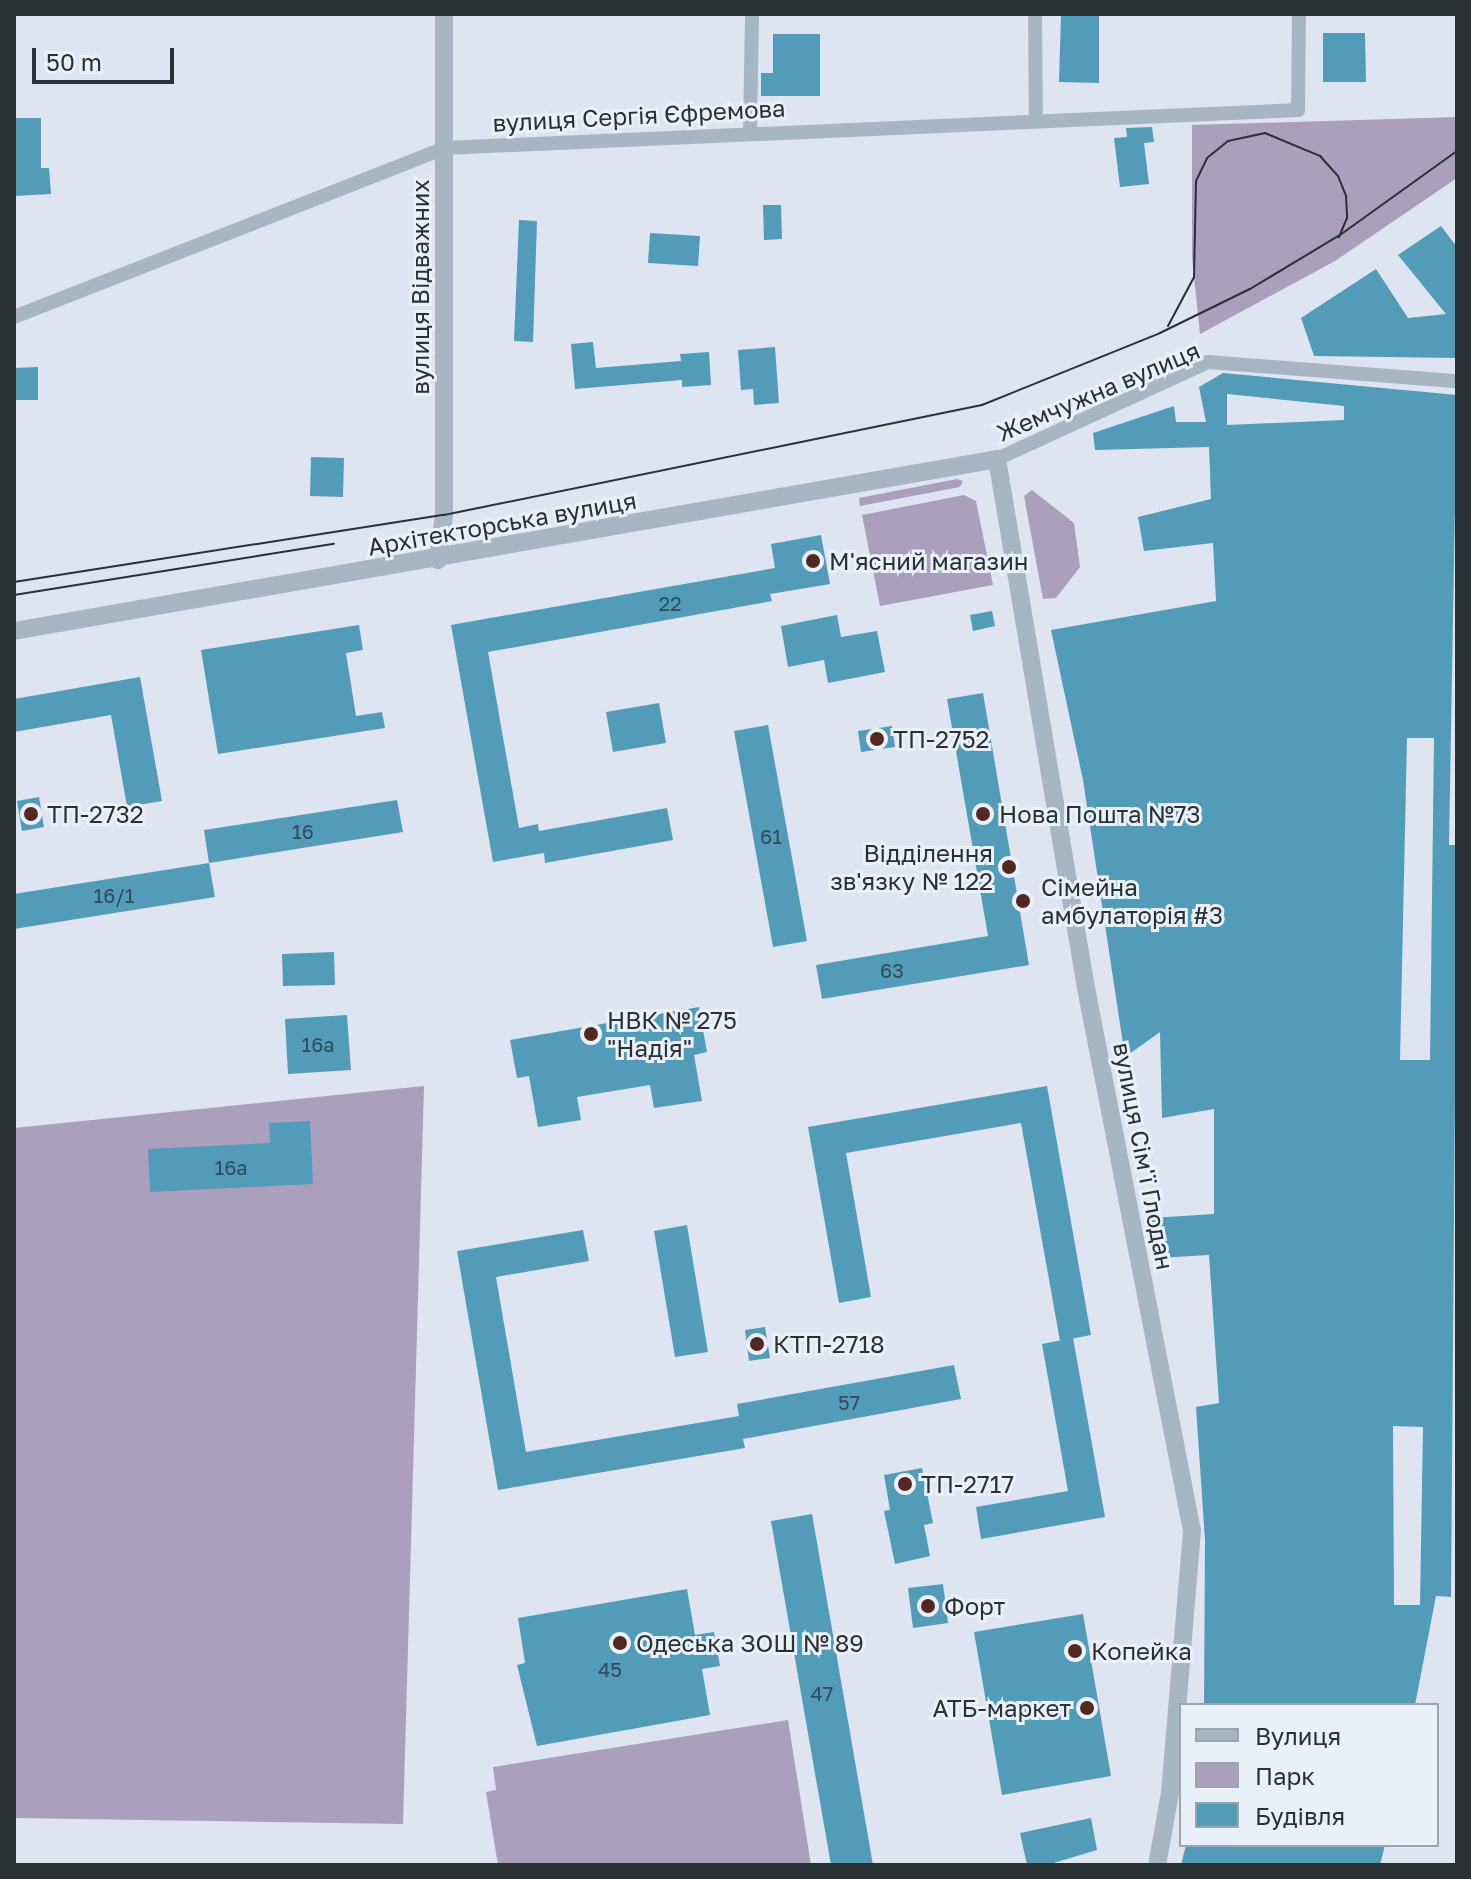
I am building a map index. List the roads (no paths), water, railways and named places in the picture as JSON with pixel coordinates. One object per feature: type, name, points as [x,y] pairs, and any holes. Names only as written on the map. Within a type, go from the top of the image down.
[{"type":"street","name":"вулиця Відважних","points":[[438,560],[444,515],[444,14]]},
{"type":"street","points":[[750,131],[752,14]]},
{"type":"street","points":[[1035,14],[1036,120]]},
{"type":"street","name":"вулиця Сергія Єфремова","points":[[14,317],[445,148],[750,131],[1298,110],[1299,14]]},
{"type":"street","name":"Жемчужна вулиця","points":[[997,459],[1208,362],[1457,381]]},
{"type":"street","name":"Архітекторська вулиця","points":[[14,631],[438,560],[997,459]]},
{"type":"street","name":"вулиця Сім'ї Глодан","points":[[997,459],[1086,988],[1192,1531],[1170,1793],[1157,1865]]},
{"type":"tram line","points":[[1168,326],[1194,277],[1196,181],[1207,158],[1228,141],[1265,133],[1320,156],[1338,176],[1346,196],[1347,218],[1339,237]]},
{"type":"tram line","points":[[14,582],[444,515],[982,405],[1160,333],[1250,289],[1340,235],[1457,151]]},
{"type":"tram line","points":[[14,595],[334,544]]},
{"type":"place","name":"М'ясний магазин","points":[[813,561]]},
{"type":"place","name":"ТП-2752","points":[[877,739]]},
{"type":"place","name":"ТП-2732","points":[[31,814]]},
{"type":"place","name":"Нова Пошта №73","points":[[983,814]]},
{"type":"place","name":"Відділення зв'язку № 122","points":[[1009,867]]},
{"type":"place","name":"Сімейна амбулаторія #3","points":[[1023,901]]},
{"type":"place","name":"НВК № 275 \"Надія\"","points":[[591,1034]]},
{"type":"place","name":"КТП-2718","points":[[757,1344]]},
{"type":"place","name":"ТП-2717","points":[[905,1484]]},
{"type":"place","name":"Форт","points":[[928,1606]]},
{"type":"place","name":"Одеська ЗОШ № 89","points":[[620,1643]]},
{"type":"place","name":"Копейка","points":[[1075,1651]]},
{"type":"place","name":"АТБ-маркет","points":[[1087,1708]]}]
